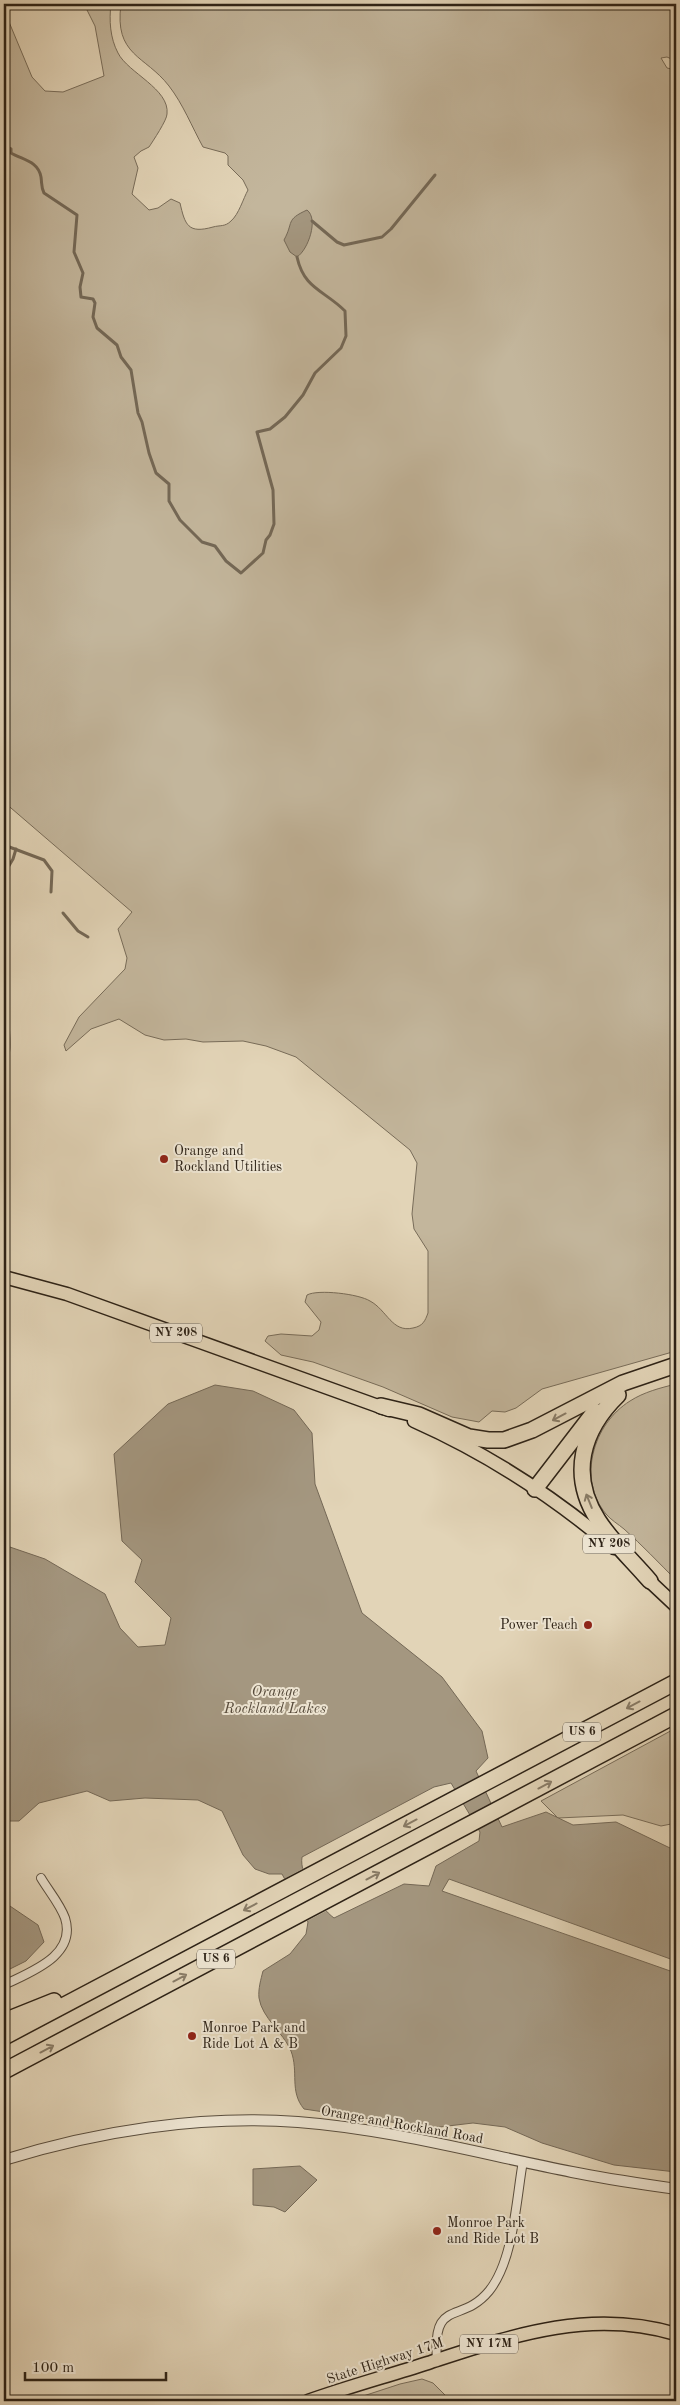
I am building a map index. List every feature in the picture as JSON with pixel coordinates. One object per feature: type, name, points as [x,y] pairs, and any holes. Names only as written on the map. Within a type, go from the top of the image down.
[{"type":"highway","points":[[381,1406],[419,1415],[469,1437],[496,1440],[513,1437],[532,1430],[633,1378],[676,1365]]},
{"type":"highway","points":[[535,1489],[584,1422],[603,1404],[643,1382],[676,1372]]},
{"type":"highway","points":[[535,1489],[540,1474],[570,1428],[602,1393]]},
{"type":"highway","points":[[618,1395],[599,1415],[590,1431],[582,1458],[584,1485],[590,1504],[599,1521],[650,1582]]},
{"type":"highway","name":"US 6","points":[[4,2038],[676,1682]]},
{"type":"highway","name":"US 6","points":[[4,2071],[676,1715]]},
{"type":"highway","points":[[4,2021],[53,2002],[86,1985],[138,1966]]},
{"type":"main road","name":"NY 208","points":[[4,1277],[67,1294],[381,1406],[438,1432],[535,1489],[592,1530],[676,1606]]},
{"type":"main road","name":"State Highway 17M","points":[[308,2401],[535,2330],[586,2323],[622,2323],[676,2334]]},
{"type":"street","points":[[4,1985],[42,1966],[56,1955],[64,1943],[67,1931],[65,1917],[41,1878]]},
{"type":"street","name":"Orange and Rockland Road","points":[[4,2160],[58,2145],[126,2132],[249,2121],[299,2122],[358,2129],[573,2172],[676,2189]]},
{"type":"street","points":[[437,2360],[436,2332],[440,2322],[490,2290],[500,2270],[511,2236],[523,2161]]},
{"type":"shaded area","points":[[84,4],[111,4],[111,29],[118,53],[130,67],[155,89],[166,105],[167,114],[156,136],[149,147],[134,157],[138,168],[132,194],[149,210],[158,208],[171,199],[180,203],[189,226],[205,229],[229,223],[234,218],[248,190],[243,180],[228,165],[228,156],[225,153],[203,147],[183,108],[169,86],[133,53],[127,45],[122,34],[120,21],[121,4],[676,4],[676,61],[667,57],[661,58],[667,68],[676,70],[676,1351],[542,1389],[516,1408],[505,1412],[492,1411],[479,1422],[452,1417],[383,1387],[313,1362],[281,1355],[265,1341],[268,1336],[281,1334],[312,1336],[319,1330],[321,1322],[305,1302],[307,1295],[320,1292],[365,1298],[376,1305],[395,1324],[406,1329],[423,1323],[428,1313],[428,1251],[414,1229],[412,1214],[417,1163],[410,1150],[296,1057],[266,1046],[243,1041],[203,1042],[186,1039],[164,1040],[145,1035],[119,1019],[91,1029],[66,1051],[64,1045],[79,1017],[125,969],[127,958],[118,929],[132,912],[4,802],[4,10],[32,77],[45,91],[63,92],[104,76],[95,26]]},
{"type":"shaded area","points":[[676,1384],[676,1580],[637,1541],[606,1514],[597,1500],[592,1485],[591,1469],[593,1453],[598,1438],[617,1411],[641,1395]]},
{"type":"shaded area","points":[[676,1728],[676,1823],[661,1826],[623,1815],[558,1818],[541,1801]]},
{"type":"shaded area","points":[[422,2379],[433,2383],[451,2401],[348,2401],[400,2384]]},
{"type":"water","points":[[307,210],[312,220],[311,234],[305,248],[297,257],[290,252],[284,240],[293,219]]},
{"type":"water","points":[[4,1116],[6,1120],[9,1202],[4,1215]]},
{"type":"water","name":"Orange Rockland Lakes","points":[[215,1385],[253,1391],[294,1410],[312,1433],[315,1484],[362,1613],[442,1677],[482,1731],[488,1758],[476,1771],[502,1827],[546,1812],[573,1825],[616,1822],[670,1848],[676,1847],[676,1961],[449,1879],[442,1891],[676,1973],[676,2172],[614,2165],[542,2143],[505,2127],[473,2123],[431,2128],[304,2109],[299,2102],[295,2088],[291,2051],[264,2012],[259,1995],[263,1971],[290,1954],[306,1934],[308,1922],[282,1874],[269,1874],[255,1869],[243,1855],[222,1811],[198,1800],[145,1798],[110,1801],[87,1791],[39,1803],[19,1821],[4,1821],[4,1545],[45,1559],[105,1594],[120,1628],[138,1647],[165,1645],[171,1618],[135,1582],[142,1560],[122,1541],[114,1454],[168,1404]],"holes":[[[451,1783],[480,1832],[479,1841],[436,1866],[429,1886],[404,1884],[334,1918],[316,1899],[307,1881],[302,1864],[302,1857],[434,1787]]]},
{"type":"water","points":[[4,1902],[38,1925],[44,1942],[26,1961],[4,1972]]},
{"type":"water","points":[[300,2166],[317,2180],[285,2212],[274,2207],[253,2205],[253,2169]]},
{"type":"pier","points":[[304,1868],[328,1910],[305,1922],[282,1880]]},
{"type":"waterway","points":[[4,146],[11,149],[11,153],[37,167],[44,193],[77,215],[74,252],[83,273],[80,287],[81,297],[93,299],[95,303],[93,317],[97,328],[117,345],[121,357],[131,370],[138,413],[156,473],[169,484],[169,501],[180,520],[202,542],[215,546],[226,561],[241,573],[263,553],[266,540],[274,524],[273,490],[257,432],[270,429],[285,417],[303,395],[315,373],[341,348],[346,336],[345,311],[310,283],[304,276],[297,257]]},
{"type":"waterway","points":[[312,221],[337,242],[344,245],[382,237],[391,229],[435,175]]},
{"type":"waterway","points":[[4,845],[44,860],[52,871],[51,892]]},
{"type":"waterway","points":[[4,874],[13,859],[16,849]]},
{"type":"waterway","points":[[63,913],[78,931],[88,937]]},
{"type":"waterway","points":[[4,961],[8,980],[9,1040],[7,1061],[4,1068]]},
{"type":"place","name":"Orange and Rockland Utilities","points":[[164,1159]]},
{"type":"place","name":"Power Teach","points":[[588,1625]]},
{"type":"place","name":"Monroe Park and Ride Lot A & B","points":[[192,2036]]},
{"type":"place","name":"Monroe Park and Ride Lot B","points":[[437,2231]]}]
